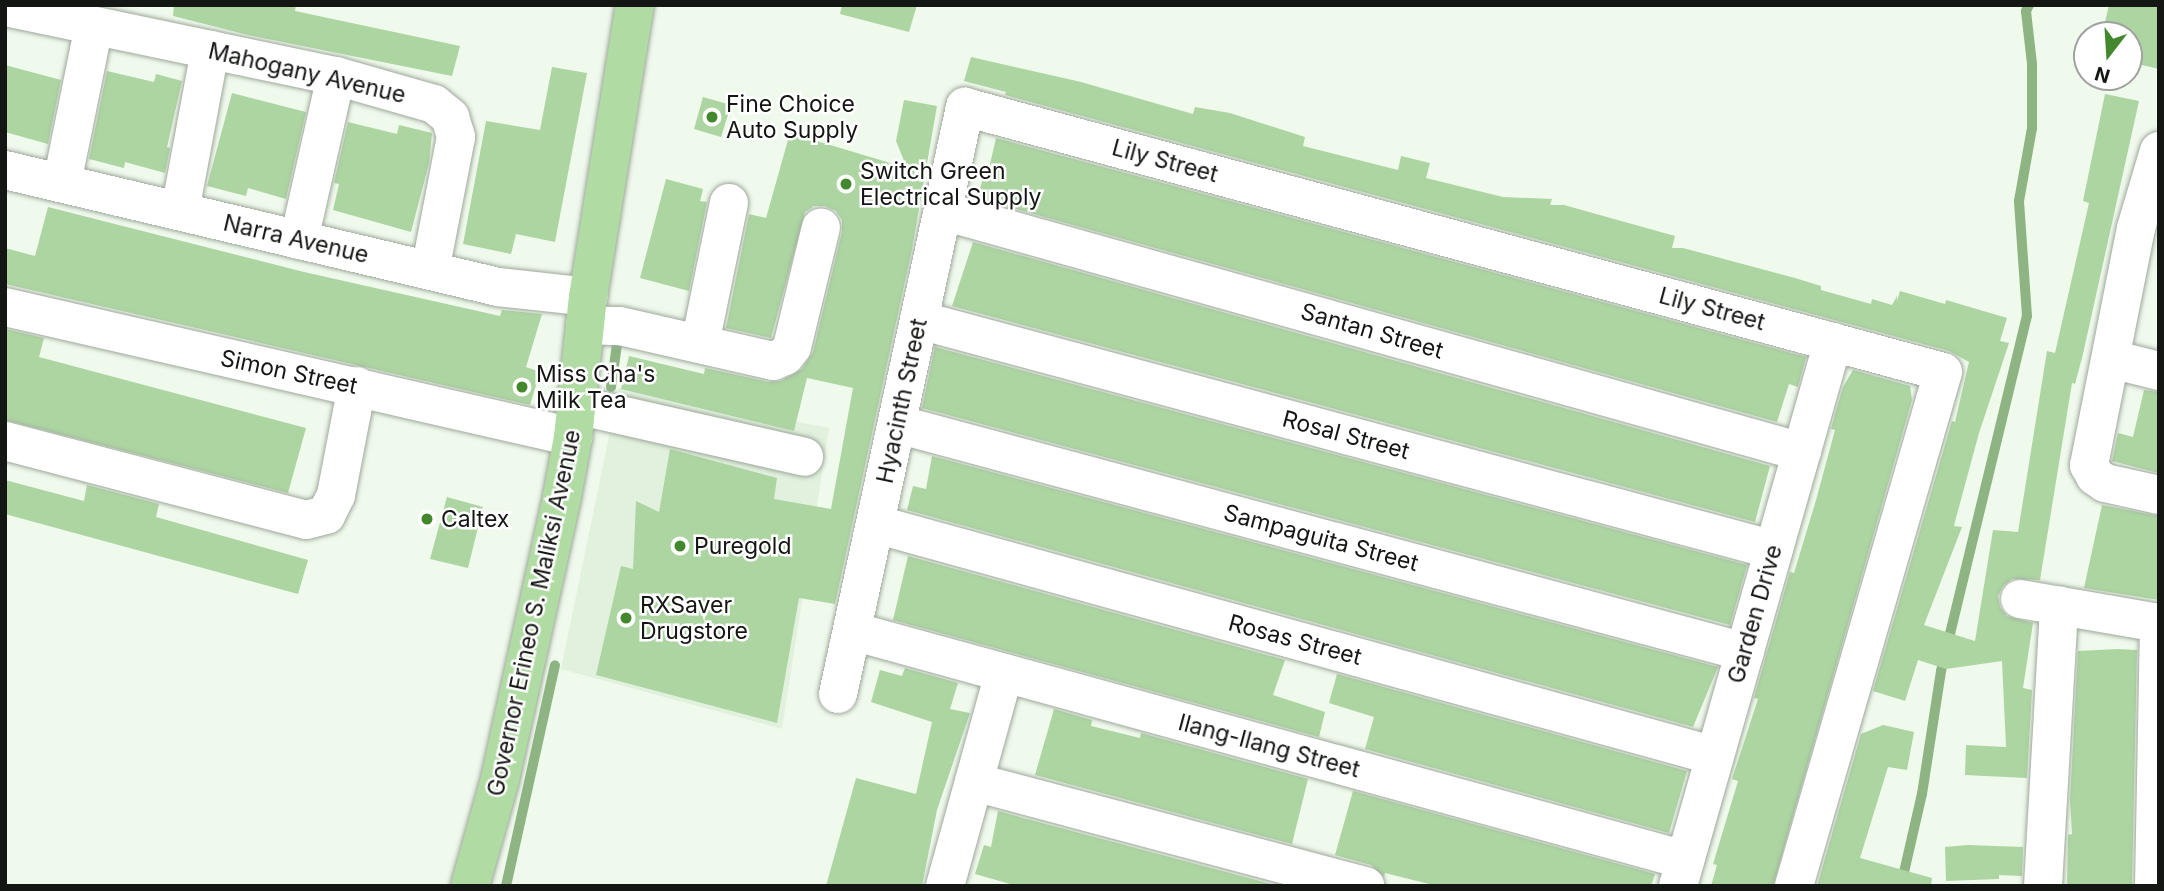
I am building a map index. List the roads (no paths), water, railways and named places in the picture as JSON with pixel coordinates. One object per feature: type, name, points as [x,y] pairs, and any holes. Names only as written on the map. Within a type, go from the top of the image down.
[{"type":"main road","name":"Governor Erineo S. Maliksi Avenue","points":[[470,886],[500,779],[574,421],[586,311],[635,5]]},
{"type":"street","name":"Mahogany Avenue","points":[[5,8],[336,76],[434,104],[450,117],[456,137],[430,271]]},
{"type":"street","points":[[62,183],[94,26]]},
{"type":"street","points":[[180,211],[209,50]]},
{"type":"street","points":[[299,240],[336,76]]},
{"type":"street","name":"Hyacinth Street","points":[[838,694],[965,107]]},
{"type":"street","name":"Lily Street","points":[[965,107],[1943,372],[1794,886]]},
{"type":"street","points":[[2159,151],[2148,231],[2111,359],[2089,464],[2095,476],[2105,483],[2159,495]]},
{"type":"street","name":"Narra Avenue","points":[[5,170],[430,271],[586,311],[620,326],[773,361],[785,356],[792,347],[821,227]]},
{"type":"street","points":[[699,344],[729,203]]},
{"type":"street","name":"Santan Street","points":[[943,211],[1802,452]]},
{"type":"street","name":"Simon Street","points":[[5,307],[357,386],[804,457]]},
{"type":"street","name":"Rosal Street","points":[[919,320],[1774,550]]},
{"type":"street","name":"Garden Drive","points":[[1681,873],[1833,342]]},
{"type":"street","points":[[2111,359],[2159,371]]},
{"type":"street","points":[[5,441],[306,520],[326,515],[336,495],[357,386]]},
{"type":"street","name":"Sampaguita Street","points":[[897,424],[1745,652]]},
{"type":"street","name":"Rosas Street","points":[[875,524],[1714,756]]},
{"type":"street","points":[[2020,598],[2159,623],[2154,886]]},
{"type":"street","points":[[2043,886],[2059,605]]},
{"type":"street","name":"Ilang-Ilang Street","points":[[852,631],[1004,673],[1681,873]]},
{"type":"street","points":[[946,886],[1004,673]]},
{"type":"street","points":[[974,782],[1365,886]]},
{"type":"waterway","points":[[1902,881],[1922,794],[1941,671],[2027,316],[2019,201],[2032,128],[2032,64],[2026,11],[2029,5]]},
{"type":"waterway","points":[[611,387],[618,337]]},
{"type":"waterway","points":[[506,886],[555,665]]},
{"type":"place","name":"Fine Choice Auto Supply","points":[[712,117]]},
{"type":"place","name":"Switch Green Electrical Supply","points":[[846,184]]},
{"type":"place","name":"Miss Cha's Milk Tea","points":[[522,387]]},
{"type":"place","name":"Caltex","points":[[427,519]]},
{"type":"place","name":"Puregold","points":[[680,546]]},
{"type":"place","name":"RXSaver Drugstore","points":[[626,618]]}]
